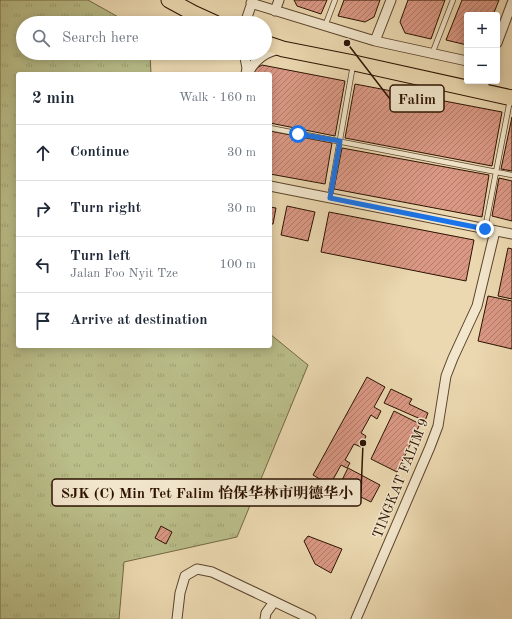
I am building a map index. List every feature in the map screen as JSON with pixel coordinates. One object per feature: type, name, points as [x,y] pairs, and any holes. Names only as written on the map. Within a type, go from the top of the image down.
[{"type":"main road","points":[[169,0],[200,16]]},
{"type":"main road","points":[[272,45],[283,49],[354,63],[483,86],[511,98]]},
{"type":"street","points":[[275,11],[279,0]]},
{"type":"street","points":[[375,41],[391,0]]},
{"type":"street","points":[[248,16],[252,2],[275,11],[375,41],[464,61]]},
{"type":"street","points":[[500,35],[512,3]]},
{"type":"street","points":[[272,51],[283,49]]},
{"type":"street","points":[[245,60],[247,72]]},
{"type":"street","points":[[248,72],[257,60]]},
{"type":"street","points":[[272,186],[512,234]]},
{"type":"street","name":"TINGKAT FALIM 9","points":[[356,619],[438,426],[446,376],[477,306],[490,230]]},
{"type":"street","points":[[177,619],[180,593],[185,576],[197,569],[212,572],[311,619]]},
{"type":"street","points":[[265,619],[266,613],[274,602]]},
{"type":"lane","points":[[325,26],[335,0]]},
{"type":"lane","points":[[432,54],[454,0]]},
{"type":"lane","points":[[330,198],[354,63]]},
{"type":"lane","points":[[490,230],[496,172],[511,98]]},
{"type":"lane","points":[[272,128],[512,175]]},
{"type":"green space","points":[[0,0],[88,0],[117,16],[16,16],[16,60],[150,60],[151,72],[16,72],[16,348],[272,348],[272,336],[308,365],[237,537],[124,562],[119,619],[0,619]]},
{"type":"building","points":[[294,0],[327,0],[321,14],[297,6]]},
{"type":"building","points":[[344,0],[380,0],[374,17],[365,22],[338,16]]},
{"type":"building","points":[[408,0],[445,0],[431,39],[405,33],[400,22]]},
{"type":"building","points":[[462,0],[499,0],[494,12],[464,12],[464,44],[446,40]]},
{"type":"building","points":[[262,65],[345,81],[335,136],[272,123],[272,72],[254,72],[255,69]]},
{"type":"building","points":[[355,84],[502,112],[492,166],[345,138]]},
{"type":"building","points":[[512,117],[512,171],[501,169]]},
{"type":"building","points":[[272,131],[332,143],[325,184],[272,174]]},
{"type":"building","points":[[342,148],[489,175],[482,217],[334,189]]},
{"type":"building","points":[[499,178],[512,181],[512,221],[492,216]]},
{"type":"building","points":[[287,206],[315,212],[308,241],[281,235]]},
{"type":"building","points":[[272,207],[276,208],[272,224]]},
{"type":"building","points":[[329,212],[474,240],[466,281],[321,252]]},
{"type":"building","points":[[508,248],[512,249],[512,299],[498,296]]},
{"type":"building","points":[[488,296],[512,301],[512,349],[478,341]]},
{"type":"building","points":[[367,377],[385,387],[374,407],[381,411],[377,419],[371,415],[361,433],[366,436],[361,447],[354,444],[345,460],[350,463],[347,468],[341,465],[330,485],[313,475]]},
{"type":"building","points":[[391,389],[412,399],[409,404],[428,413],[425,421],[384,403]]},
{"type":"building","points":[[394,411],[420,424],[397,472],[371,459]]},
{"type":"building","points":[[348,468],[380,485],[371,502],[339,486]]},
{"type":"building","points":[[161,526],[172,532],[166,544],[155,538]]},
{"type":"building","points":[[308,536],[342,549],[331,573],[315,564],[304,541]]},
{"type":"place","name":"Falim","points":[[347,43]]},
{"type":"place","name":"SJK (C) Min Tet Falim 怡保华林市明德华小","points":[[363,443]]},
{"type":"route","points":[[298,134],[340,141],[330,198],[485,229]]}]
